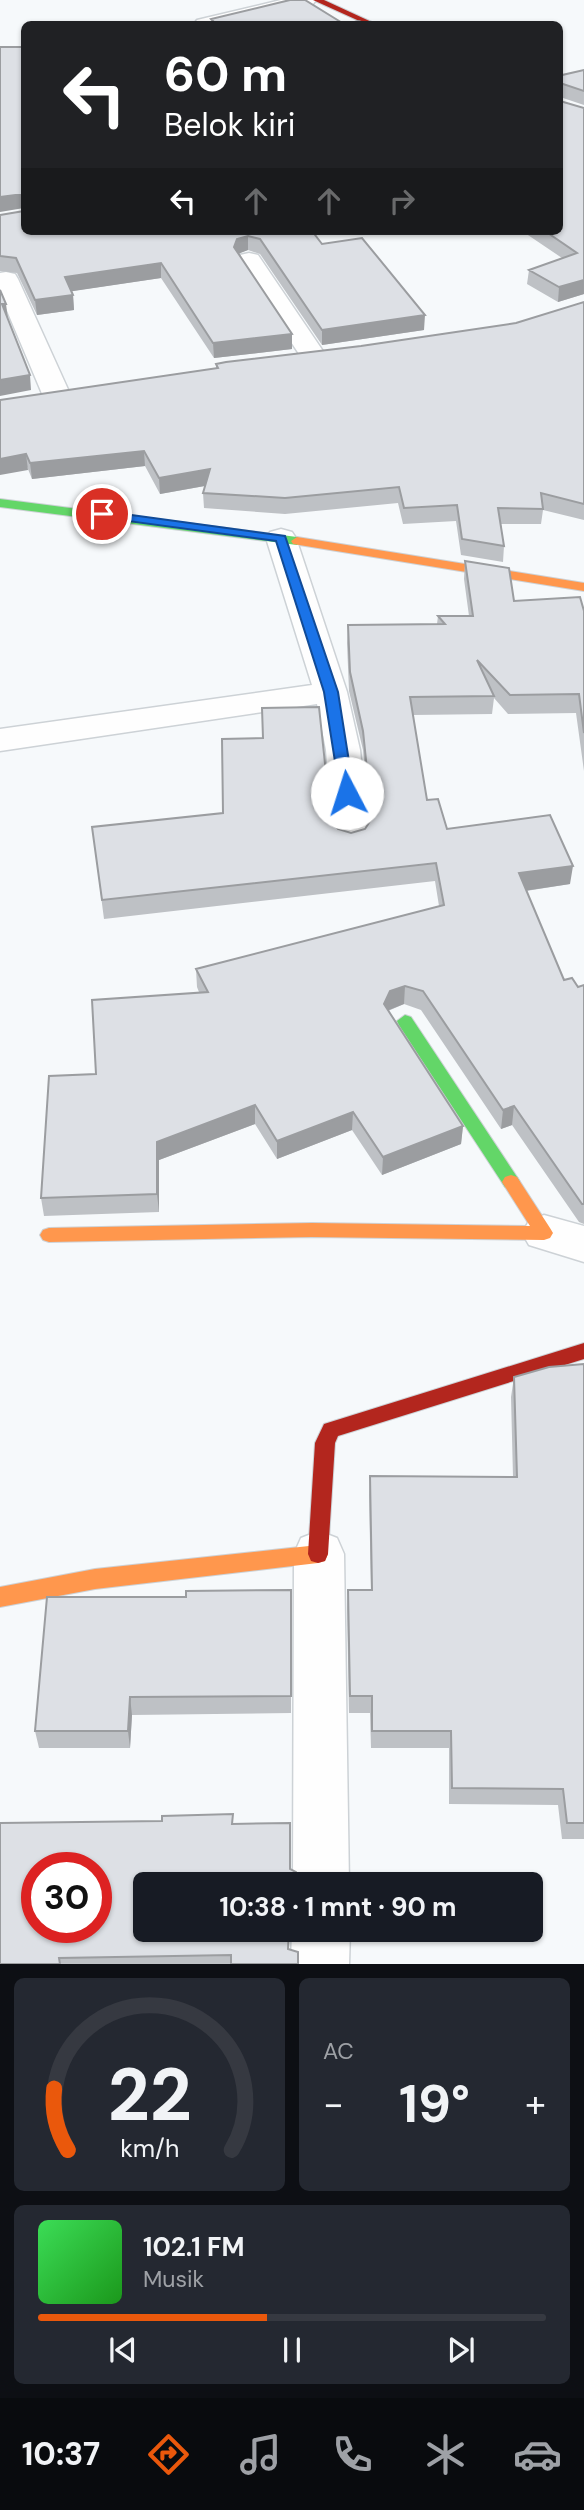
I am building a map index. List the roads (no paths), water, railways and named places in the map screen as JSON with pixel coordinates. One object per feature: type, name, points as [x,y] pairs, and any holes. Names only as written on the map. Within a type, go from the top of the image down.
[{"type":"street","points":[[217,21],[306,0]]},
{"type":"street","points":[[317,0],[365,21]]},
{"type":"street","points":[[249,260],[313,357]]},
{"type":"street","points":[[2,274],[57,396]]},
{"type":"street","points":[[0,503],[281,538],[584,587]]},
{"type":"street","points":[[281,538],[331,692],[343,750],[351,837]]},
{"type":"street","points":[[0,740],[331,692]]},
{"type":"street","points":[[405,1021],[564,1238]]},
{"type":"street","points":[[49,1236],[312,1230],[564,1238]]},
{"type":"street","points":[[321,1872],[319,1554],[325,1443],[331,1430],[584,1351]]},
{"type":"street","points":[[0,1597],[95,1579],[319,1554]]},
{"type":"street","points":[[320,1964],[321,1942]]}]
